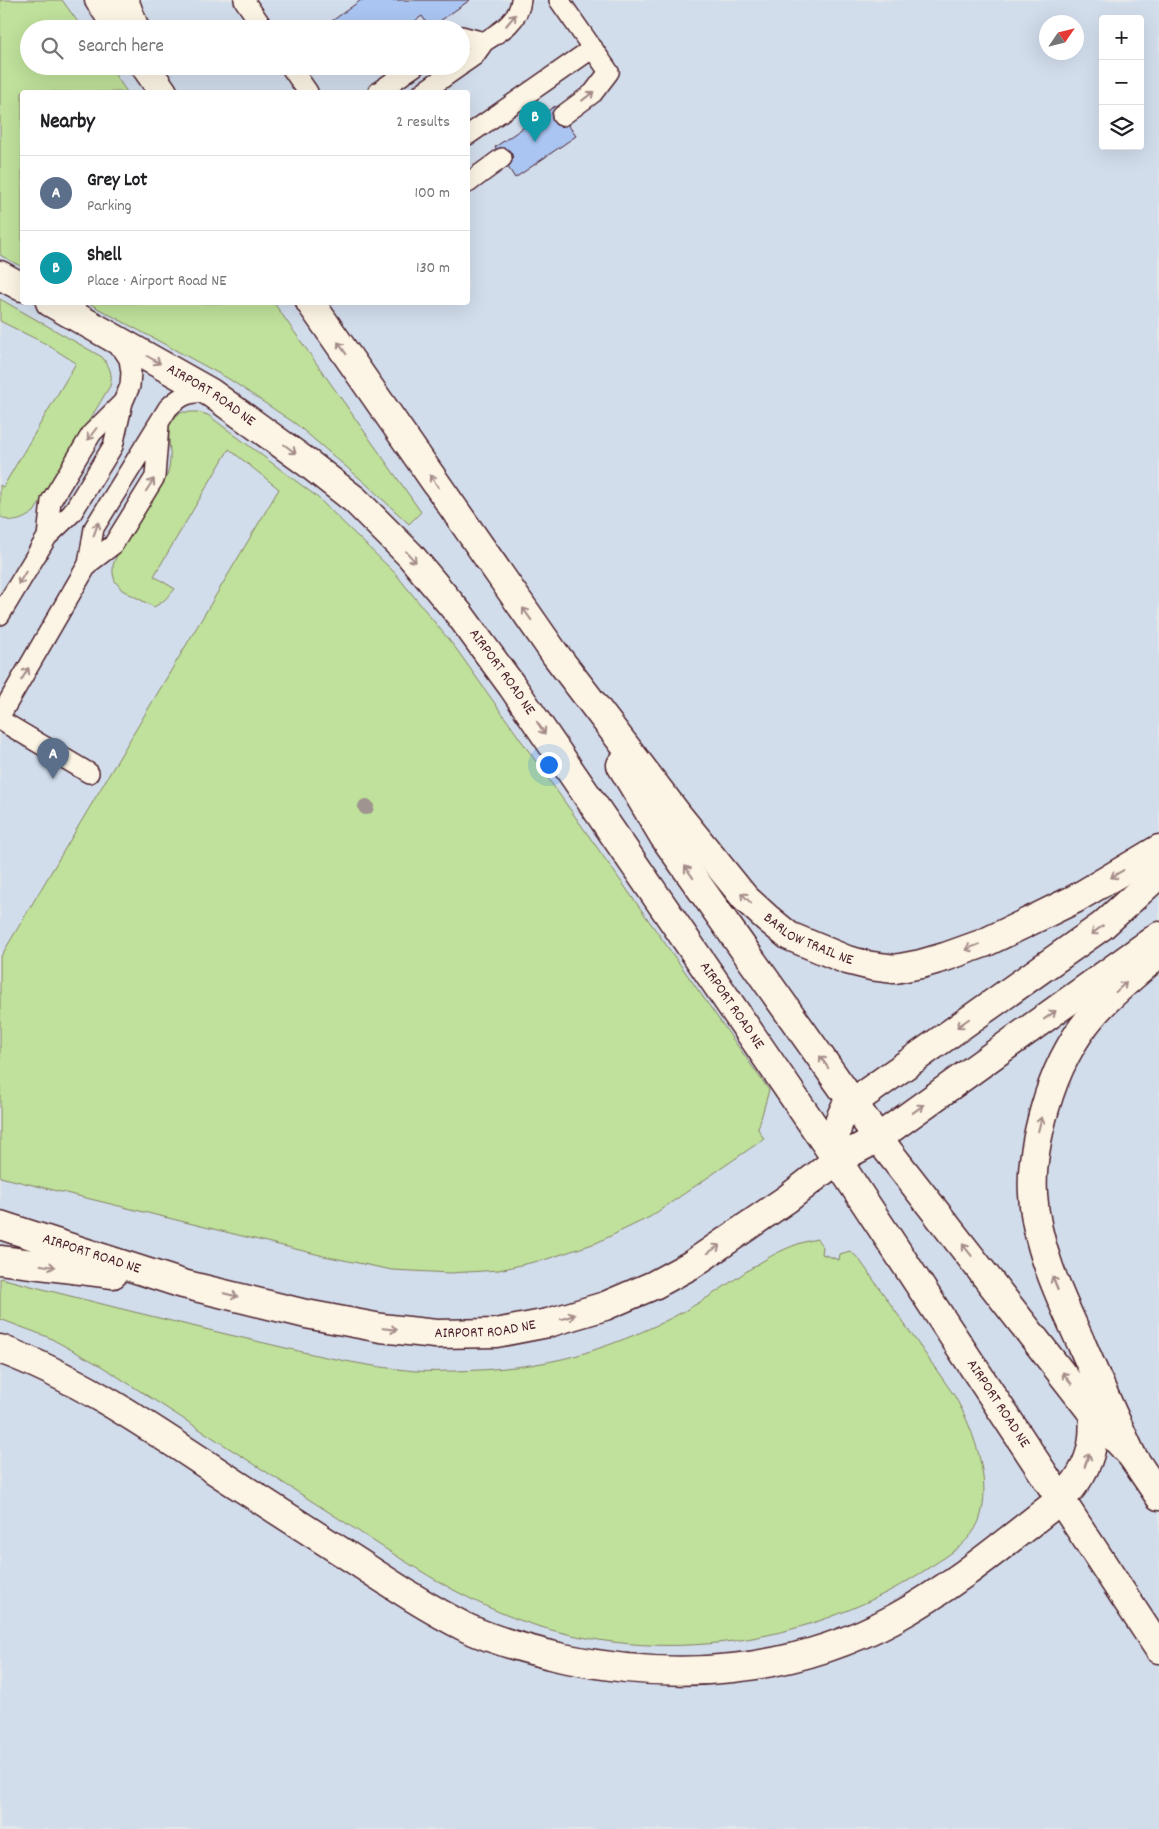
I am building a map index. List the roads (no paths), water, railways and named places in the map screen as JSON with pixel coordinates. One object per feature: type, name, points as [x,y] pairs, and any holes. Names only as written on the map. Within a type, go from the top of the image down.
[{"type":"main road","points":[[99,0],[113,20]]},
{"type":"main road","points":[[124,0],[132,20]]},
{"type":"main road","points":[[0,275],[20,287]]},
{"type":"main road","name":"AIRPORT ROAD NE","points":[[55,305],[211,393],[302,458],[355,500],[410,556],[460,615],[517,694],[837,1160],[1159,1649]]},
{"type":"main road","points":[[312,305],[555,654],[664,837],[852,1102],[1094,1415],[1132,1456],[1159,1496]]},
{"type":"main road","name":"BARLOW TRAIL NE","points":[[555,654],[671,806],[745,898],[790,936],[847,960],[895,969],[946,957],[984,943],[1075,899],[1159,848]]},
{"type":"main road","points":[[837,1160],[834,1144],[837,1125],[845,1108],[1102,926],[1159,874]]},
{"type":"main road","points":[[878,1138],[1159,936]]},
{"type":"main road","points":[[1132,1456],[1068,1314],[1049,1267],[1038,1230],[1033,1193],[1034,1160],[1039,1127],[1052,1086],[1076,1036],[1096,1011],[1159,952]]},
{"type":"main road","name":"AIRPORT ROAD NE","points":[[0,1225],[183,1284],[306,1314],[381,1328],[436,1334],[496,1333],[548,1323],[605,1306],[654,1285],[691,1265],[779,1204],[837,1160],[878,1138]]},
{"type":"main road","name":"AIRPORT ROAD NE","points":[[0,1260],[183,1284]]},
{"type":"main road","points":[[0,1349],[35,1362],[93,1392],[400,1590],[468,1628],[534,1652],[602,1666],[648,1671],[702,1672],[752,1666],[807,1653],[856,1637],[895,1618],[938,1591],[997,1549],[1060,1500],[1072,1488],[1083,1472],[1093,1444],[1094,1415],[1089,1378],[1068,1314]]},
{"type":"lane","points":[[245,0],[258,20]]},
{"type":"lane","points":[[470,59],[484,42],[511,23],[520,10],[521,0]]},
{"type":"lane","points":[[559,0],[610,72],[594,93],[562,116]]},
{"type":"lane","points":[[470,38],[484,42]]},
{"type":"lane","points":[[470,133],[593,48]]},
{"type":"lane","points":[[296,75],[307,90]]},
{"type":"lane","points":[[381,90],[402,75]]},
{"type":"lane","points":[[426,90],[447,75]]},
{"type":"lane","points":[[470,182],[502,158]]},
{"type":"lane","points":[[0,615],[46,537],[72,513],[113,446],[123,402],[130,386],[131,372],[129,358],[112,336]]},
{"type":"lane","points":[[0,716],[88,564],[94,528],[168,408],[187,393],[211,393]]},
{"type":"lane","points":[[46,537],[51,501],[92,433],[123,402]]},
{"type":"lane","points":[[88,564],[113,544],[155,478],[159,422]]},
{"type":"lane","points":[[0,720],[89,772]]},
{"type":"place","name":"Shell","points":[[535,142]]},
{"type":"place","name":"Grey Lot","points":[[53,779]]}]
